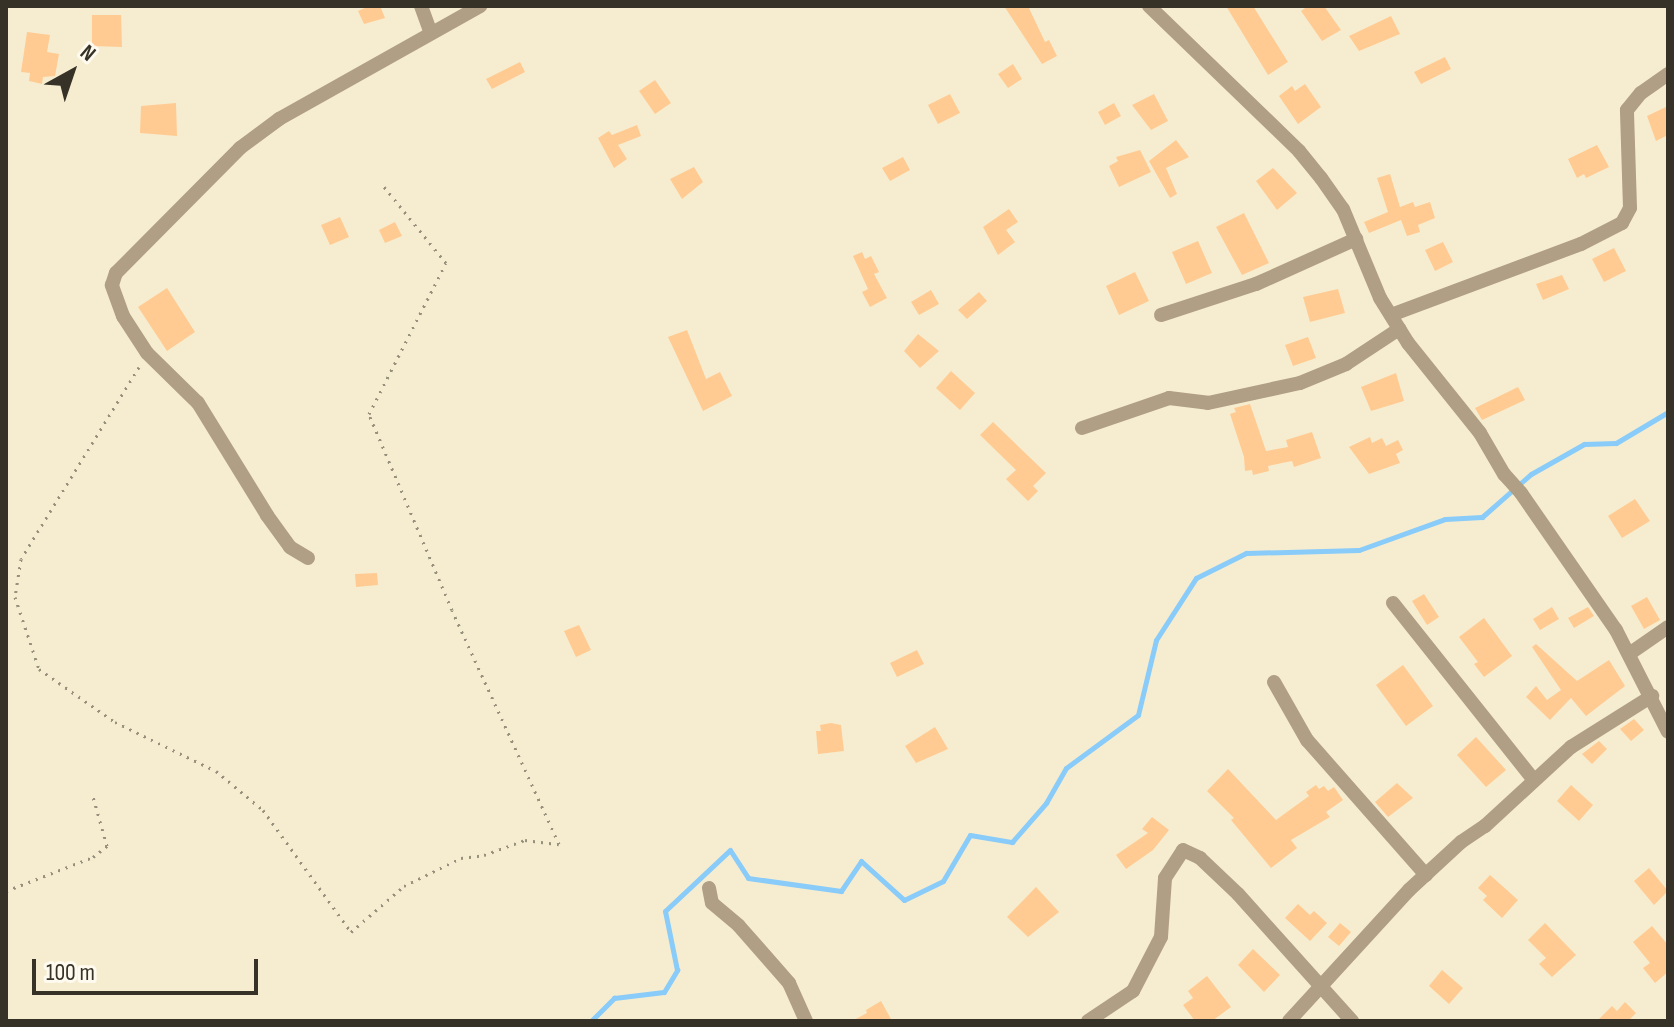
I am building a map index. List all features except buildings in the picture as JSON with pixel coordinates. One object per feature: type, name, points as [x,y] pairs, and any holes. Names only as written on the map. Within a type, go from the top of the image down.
[{"type":"street","points":[[421,6],[431,33]]},
{"type":"street","points":[[308,558],[290,547],[267,515],[198,403],[147,353],[115,300],[112,285],[116,273],[240,148],[279,119],[480,6]]},
{"type":"street","points":[[1149,6],[1299,151],[1343,209],[1399,329],[1480,433],[1504,474],[1521,493],[1629,654],[1668,732]]},
{"type":"street","points":[[1391,315],[1581,244],[1622,223],[1630,208],[1627,110],[1641,93],[1668,74]]},
{"type":"street","points":[[1161,315],[1256,284],[1356,239]]},
{"type":"street","points":[[1082,428],[1169,398],[1208,403],[1300,383],[1346,364],[1399,329]]},
{"type":"street","points":[[1393,603],[1533,779]]},
{"type":"street","points":[[1629,654],[1668,627]]},
{"type":"street","points":[[1274,682],[1307,740],[1426,875]]},
{"type":"street","points":[[1289,1021],[1318,986],[1426,875],[1485,826],[1533,779],[1571,747],[1652,696]]},
{"type":"street","points":[[1088,1021],[1133,991],[1161,937],[1165,878],[1183,850],[1200,858],[1238,894],[1352,1021]]},
{"type":"street","points":[[709,888],[712,903],[739,926],[789,983],[806,1021]]},
{"type":"path","points":[[147,353],[21,559],[15,597],[39,669],[115,722],[216,771],[263,810],[351,932],[404,886],[461,858],[484,855],[525,840],[559,844],[452,610],[369,414],[446,263],[381,183]]},
{"type":"path","points":[[6,891],[93,857],[107,846],[92,793]]},
{"type":"waterway","points":[[591,1021],[614,998],[664,992],[677,970],[665,911],[730,850],[748,878],[841,891],[861,861],[904,900],[943,881],[970,835],[1012,842],[1046,803],[1066,768],[1138,715],[1156,640],[1196,578],[1246,553],[1359,550],[1445,519],[1482,517],[1531,474],[1584,444],[1616,443],[1668,412]]}]
